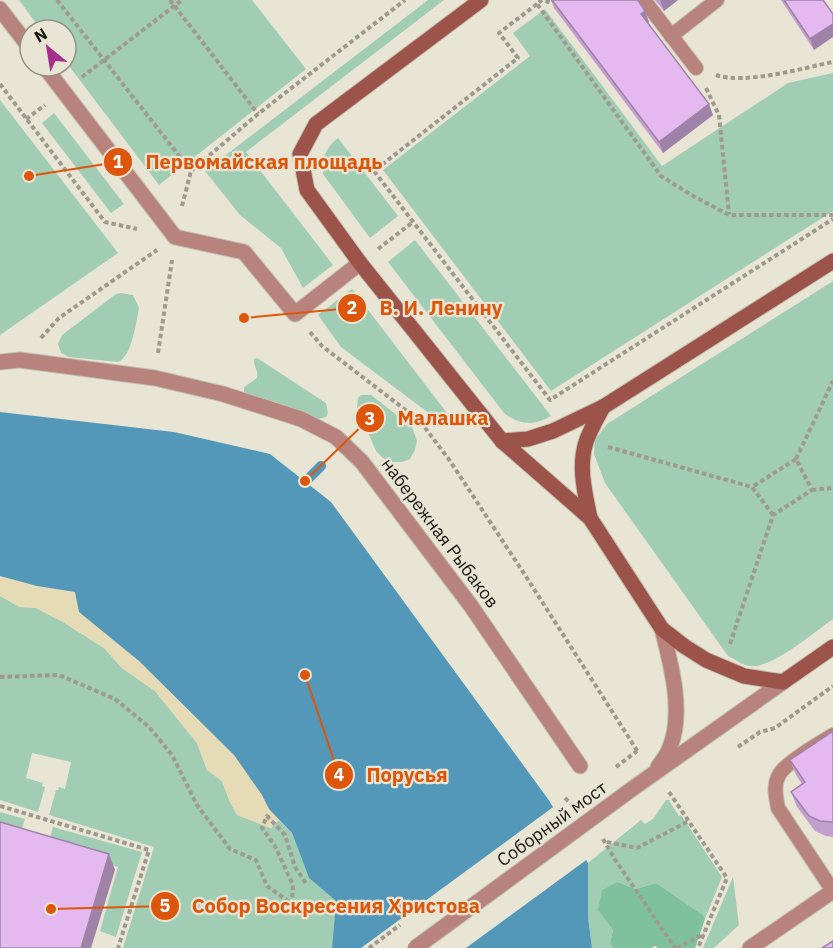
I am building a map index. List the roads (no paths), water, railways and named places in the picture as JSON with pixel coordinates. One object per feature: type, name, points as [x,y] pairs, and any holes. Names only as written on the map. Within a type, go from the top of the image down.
[{"type":"main road","points":[[481,0],[316,124],[300,154],[307,190],[360,263],[502,441],[590,518],[662,628],[706,660],[744,676],[783,682],[833,646]]},
{"type":"main road","points":[[502,441],[528,439],[553,431],[603,407],[833,261]]},
{"type":"main road","points":[[590,518],[582,480],[583,463],[586,442],[603,407]]},
{"type":"street","points":[[0,9],[18,32]]},
{"type":"street","points":[[53,78],[175,237],[244,252],[295,314],[360,263]]},
{"type":"street","name":"набережная Рыбаков","points":[[0,362],[20,360],[155,378],[223,394],[301,419],[336,437],[362,462],[471,606],[580,766]]},
{"type":"street","points":[[654,773],[670,747],[675,720],[675,680],[662,628]]},
{"type":"street","name":"Соборный мост","points":[[415,948],[654,773],[783,682]]},
{"type":"street","points":[[750,948],[833,891]]},
{"type":"lane","points":[[644,0],[696,68]]},
{"type":"lane","points":[[671,36],[717,0]]},
{"type":"lane","points":[[833,735],[796,759],[779,774],[775,792],[778,808],[833,891]]},
{"type":"water","points":[[0,412],[174,432],[270,454],[331,502],[548,799],[588,863],[588,917],[592,948],[332,948],[336,901],[309,878],[292,833],[269,809],[234,755],[139,661],[79,612],[75,592],[37,586],[0,576]]},
{"type":"waterway","points":[[296,491],[321,466]]},
{"type":"place","name":"Первомайская площадь","points":[[29,176]]},
{"type":"place","name":"В. И. Ленину","points":[[244,318]]},
{"type":"place","name":"Малашка","points":[[305,481]]},
{"type":"place","name":"Порусья","points":[[305,675]]},
{"type":"place","name":"Собор Воскресения Христова","points":[[51,909]]}]
